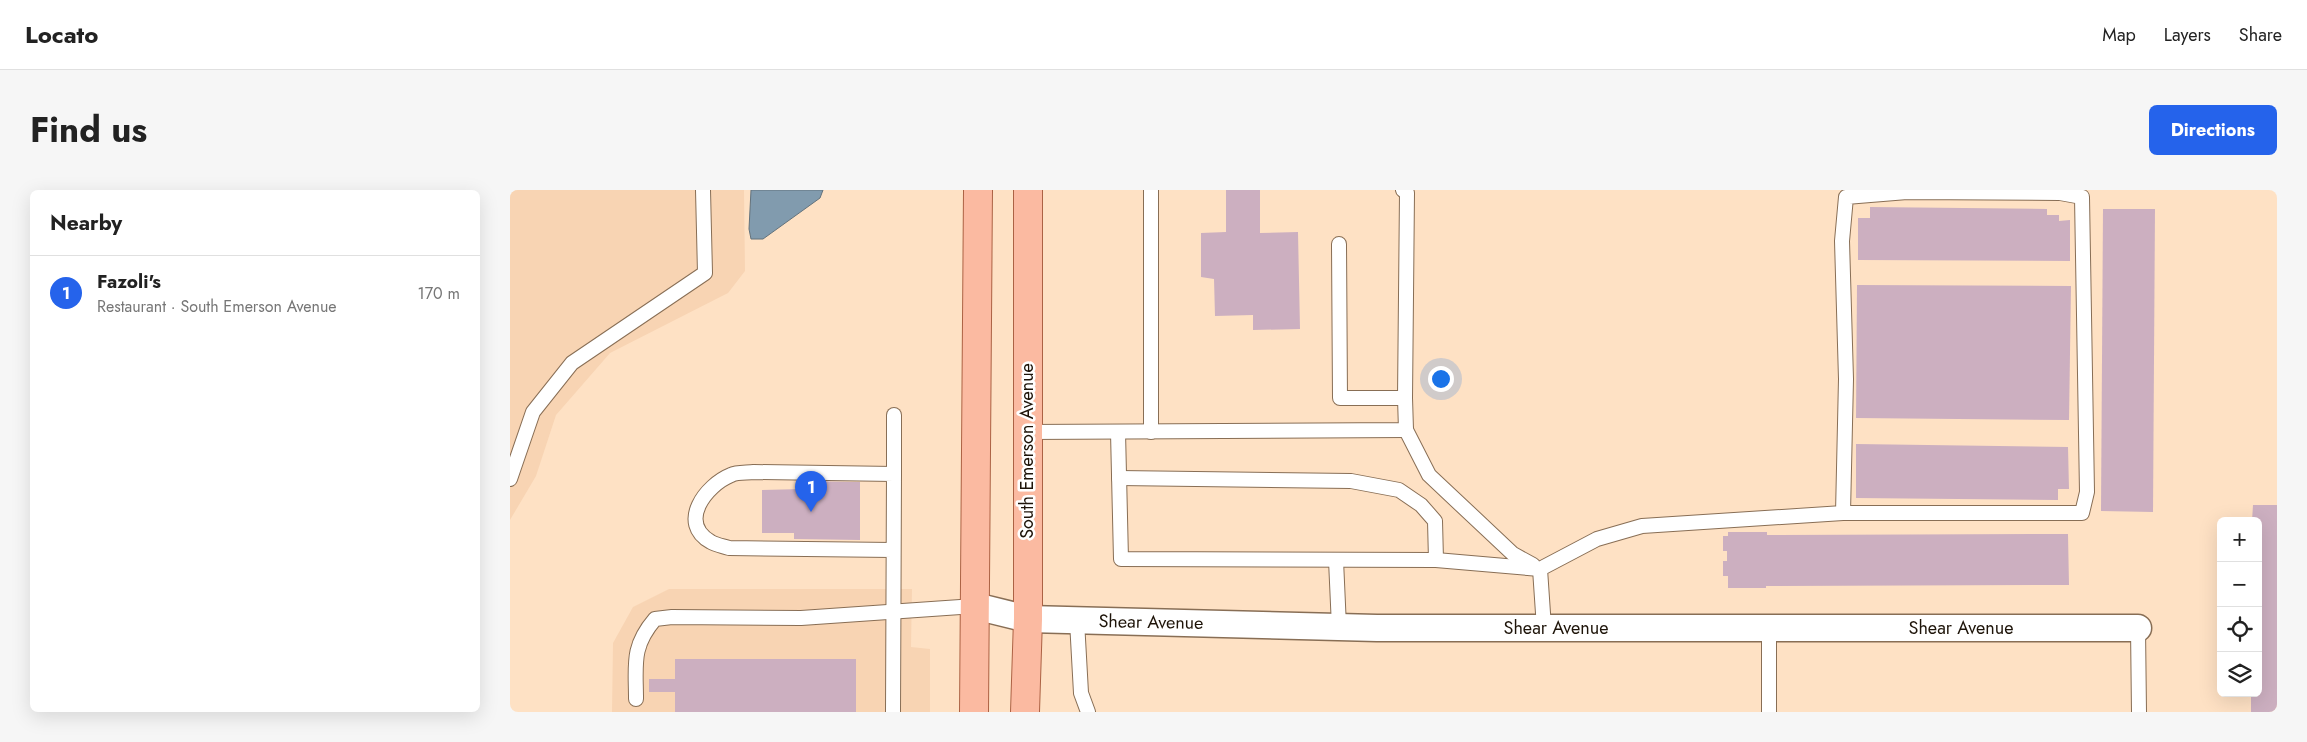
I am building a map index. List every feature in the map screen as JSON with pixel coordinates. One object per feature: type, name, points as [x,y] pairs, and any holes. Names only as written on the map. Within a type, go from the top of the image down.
[{"type":"main road","points":[[974,712],[978,190]]},
{"type":"main road","name":"South Emerson Avenue","points":[[1025,712],[1028,619],[1028,190]]},
{"type":"street","name":"Shear Avenue","points":[[975,606],[1028,619],[1339,627],[2138,628]]},
{"type":"lane","points":[[510,479],[533,412],[572,363],[705,273],[703,190]]},
{"type":"lane","points":[[1151,190],[1151,432]]},
{"type":"lane","points":[[1403,190],[1407,193],[1406,430],[1429,475],[1513,554],[1540,569]]},
{"type":"lane","points":[[1118,432],[1121,559],[1436,560],[1540,569],[1597,539],[1642,526],[1843,513],[2082,513],[2087,492],[2082,197],[2060,193],[1907,192],[1846,197],[1842,241],[1846,379],[1843,513]]},
{"type":"lane","points":[[1339,244],[1340,398],[1405,398]]},
{"type":"lane","points":[[893,712],[894,414]]},
{"type":"lane","points":[[1027,432],[1406,430]]},
{"type":"lane","points":[[893,550],[729,548],[710,542],[698,530],[695,516],[699,503],[710,488],[732,474],[754,472],[894,474]]},
{"type":"lane","points":[[1119,478],[1351,481],[1399,490],[1421,505],[1435,521],[1436,560]]},
{"type":"lane","points":[[1336,560],[1339,627]]},
{"type":"lane","points":[[1540,569],[1544,628]]},
{"type":"lane","points":[[636,699],[636,653],[642,634],[654,619],[672,616],[801,618],[975,606]]},
{"type":"lane","points":[[1077,621],[1081,693],[1088,712]]},
{"type":"lane","points":[[1769,628],[1769,712]]},
{"type":"lane","points":[[2138,628],[2139,712]]},
{"type":"shaded area","points":[[510,190],[744,190],[745,271],[728,293],[610,353],[556,415],[536,476],[510,520]]},
{"type":"shaded area","points":[[669,589],[912,589],[911,647],[930,649],[930,712],[612,712],[613,643],[633,607]]},
{"type":"water","points":[[751,190],[823,190],[820,198],[763,239],[751,239],[749,229]]},
{"type":"building","points":[[1226,190],[1260,190],[1260,233],[1298,232],[1300,329],[1253,330],[1253,315],[1215,316],[1214,279],[1201,277],[1201,233],[1226,232]]},
{"type":"building","points":[[1870,207],[2047,209],[2047,215],[2059,215],[2059,221],[2070,220],[2070,261],[1858,260],[1858,218],[1870,218]]},
{"type":"building","points":[[2103,209],[2155,209],[2153,512],[2101,511]]},
{"type":"building","points":[[1857,285],[2071,286],[2069,420],[1856,418]]},
{"type":"building","points":[[1856,444],[2068,447],[2069,489],[2058,489],[2058,500],[1856,498]]},
{"type":"building","points":[[802,481],[860,482],[860,540],[794,539],[794,533],[762,533],[762,490],[802,489]]},
{"type":"building","points":[[2253,505],[2277,505],[2277,712],[2251,712],[2251,697],[2262,697],[2262,517],[2252,517]]},
{"type":"building","points":[[1728,532],[1767,532],[1767,535],[2068,534],[2069,585],[1766,586],[1766,588],[1728,588],[1728,576],[1723,576],[1723,561],[1727,561],[1727,551],[1723,551],[1723,536],[1728,536]]},
{"type":"building","points":[[675,659],[856,659],[856,712],[675,712],[675,692],[649,692],[649,679],[675,679]]},
{"type":"place","name":"Fazoli's","points":[[811,512]]}]
